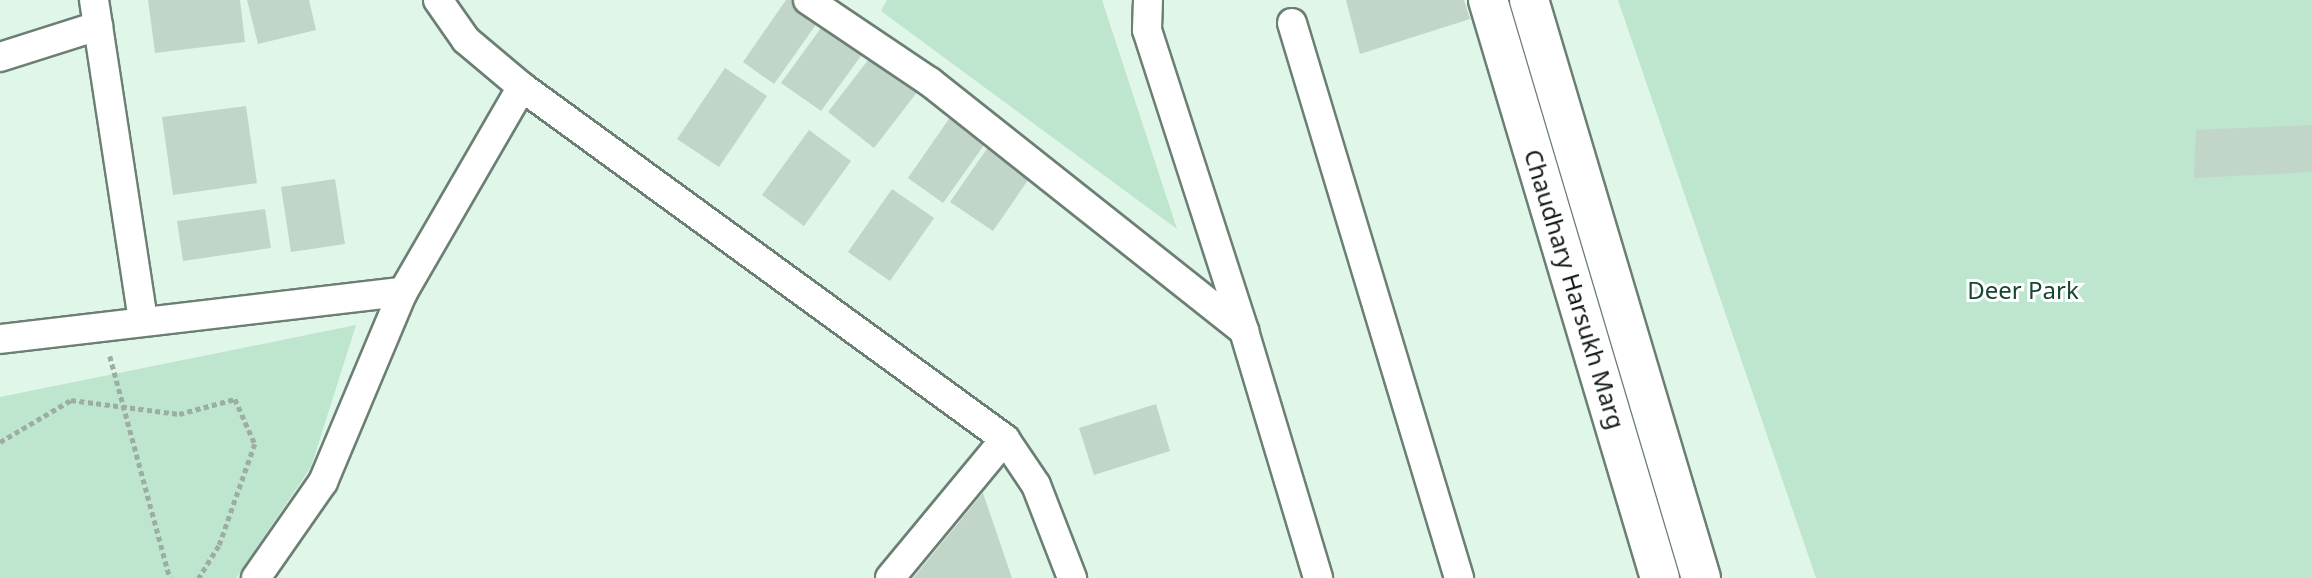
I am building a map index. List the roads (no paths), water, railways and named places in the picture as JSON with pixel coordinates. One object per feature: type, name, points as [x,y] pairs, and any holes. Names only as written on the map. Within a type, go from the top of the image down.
[{"type":"street","points":[[438,0],[466,40],[522,88],[1005,439],[1036,485],[1072,578]]},
{"type":"street","points":[[808,0],[930,82],[1244,331]]},
{"type":"street","points":[[1148,0],[1147,30],[1244,331],[1318,578]]},
{"type":"street","name":"Chaudhary Harsukh Marg","points":[[1488,0],[1660,578]]},
{"type":"street","name":"Chaudhary Harsukh Marg","points":[[1529,0],[1701,578]]},
{"type":"street","points":[[0,57],[96,13],[143,320]]},
{"type":"street","points":[[1292,23],[1459,578]]},
{"type":"street","points":[[256,578],[323,482],[403,292],[522,88]]},
{"type":"street","points":[[0,339],[143,320],[403,292]]},
{"type":"street","points":[[890,578],[1005,439]]},
{"type":"park label","name":"Deer Park","points":[[2023,290]]}]
